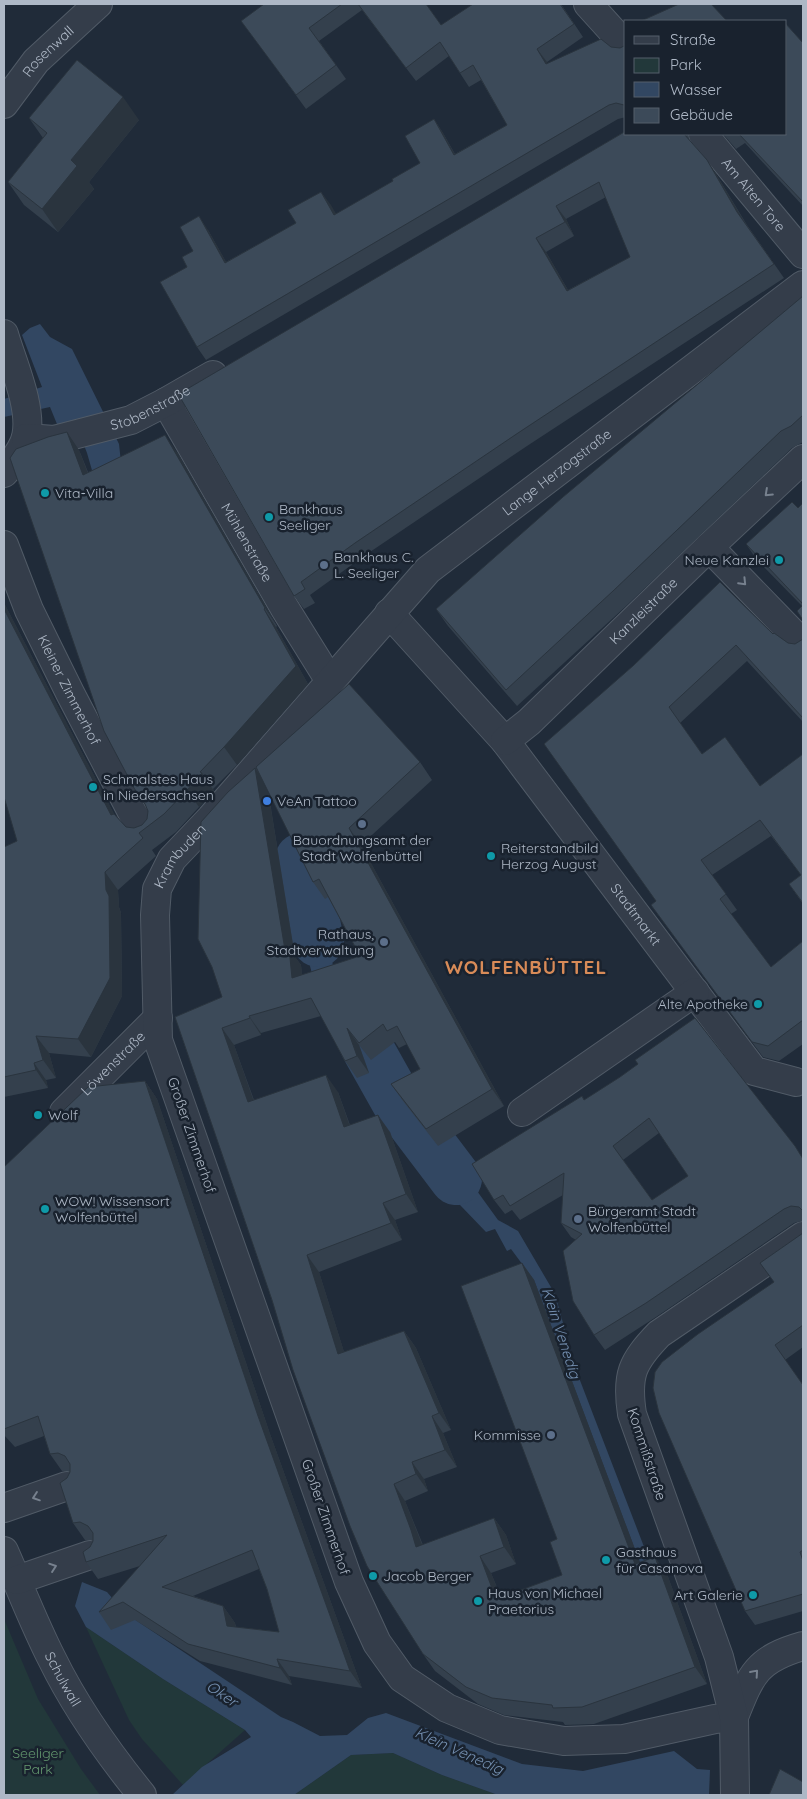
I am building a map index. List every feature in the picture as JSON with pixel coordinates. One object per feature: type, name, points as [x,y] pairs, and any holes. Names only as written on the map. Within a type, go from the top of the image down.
[{"type":"street","name":"Rosenwall","points":[[4,104],[36,61],[98,4]]},
{"type":"street","points":[[588,4],[624,44]]},
{"type":"street","name":"Am Alten Tore","points":[[704,135],[803,254]]},
{"type":"street","name":"Lange Herzogstraße","points":[[330,681],[428,570],[803,286]]},
{"type":"street","points":[[4,334],[27,427],[13,462],[4,473]]},
{"type":"street","name":"Stobenstraße","points":[[27,427],[54,440],[131,420],[234,362]]},
{"type":"street","name":"Mühlenstraße","points":[[166,402],[284,607],[330,681]]},
{"type":"street","name":"Kanzleistraße","points":[[506,741],[529,722],[709,547],[803,459]]},
{"type":"street","name":"Kleiner Zimmerhof","points":[[4,545],[29,610],[70,693],[133,814],[160,846]]},
{"type":"street","points":[[709,547],[803,644]]},
{"type":"street","name":"Stadtmarkt","points":[[389,613],[506,741],[754,1072],[796,1082]]},
{"type":"street","name":"Krambuden","points":[[158,1018],[155,915],[160,846],[211,818],[330,681]]},
{"type":"street","points":[[522,1112],[695,992]]},
{"type":"street","name":"Löwenstraße","points":[[46,1130],[158,1018]]},
{"type":"street","name":"Großer Zimmerhof","points":[[158,1018],[158,1040],[349,1582],[377,1643],[402,1678],[447,1708],[500,1730],[564,1742],[624,1739],[734,1716]]},
{"type":"street","name":"Kommißstraße","points":[[734,1716],[719,1656],[632,1414],[629,1393],[631,1371],[641,1352],[659,1334],[803,1236]]},
{"type":"street","points":[[4,1508],[67,1486]]},
{"type":"street","name":"Schulwall","points":[[4,1551],[49,1652],[72,1695],[99,1738],[142,1795]]},
{"type":"street","points":[[17,1580],[90,1555]]},
{"type":"street","points":[[735,1795],[734,1716],[748,1682],[758,1669],[785,1651],[803,1646]]},
{"type":"green space","name":"Seeliger Park","points":[[4,1619],[38,1699],[81,1769],[100,1795],[4,1795]]},
{"type":"green space","points":[[86,1627],[163,1679],[245,1730],[183,1785],[142,1739],[129,1720]]},
{"type":"green space","points":[[393,1753],[442,1775],[498,1795],[294,1795],[351,1755]]},
{"type":"water","points":[[40,324],[50,337],[72,349],[119,444],[123,481],[98,491],[76,424],[59,429],[50,407],[4,417],[4,399],[42,387],[22,335],[30,328]]},
{"type":"water","points":[[293,844],[325,935],[334,969],[403,1112],[464,1173],[498,1220],[518,1231],[555,1294],[576,1370],[656,1578],[647,1582],[534,1280],[511,1249],[507,1251],[495,1229],[486,1232],[385,1127],[362,1074],[312,974],[283,857]]},
{"type":"water","name":"Oker","points":[[82,1582],[107,1592],[125,1613],[281,1717],[320,1736],[347,1735],[368,1718],[386,1713],[522,1764],[583,1771],[674,1751],[697,1769],[710,1770],[709,1795],[498,1795],[442,1775],[393,1753],[351,1755],[294,1795],[172,1795],[202,1767],[251,1737],[245,1730],[163,1679],[86,1627],[75,1606]]},
{"type":"building","points":[[264,4],[342,4],[309,28],[336,65],[296,95],[241,21]]},
{"type":"building","points":[[358,4],[426,4],[441,25],[473,4],[560,4],[574,24],[537,49],[546,64],[601,39],[611,47],[620,48],[624,46],[624,105],[616,103],[609,105],[197,347],[160,282],[187,267],[182,257],[193,251],[180,227],[199,216],[225,263],[296,223],[288,210],[321,192],[334,215],[420,163],[405,136],[434,119],[454,155],[507,125],[473,65],[460,73],[440,42],[406,68]]},
{"type":"building","points":[[679,4],[711,4],[726,20],[643,20]]},
{"type":"building","points":[[787,25],[803,43],[803,202],[740,135],[787,135]]},
{"type":"building","points":[[77,60],[123,97],[71,160],[77,166],[42,209],[8,182],[47,133],[29,118]]},
{"type":"building","points":[[624,132],[624,135],[685,135],[707,160],[737,212],[774,264],[355,543],[301,582],[305,589],[294,596],[180,397],[182,392]],"holes":[[[599,182],[630,257],[567,291],[536,238],[565,222],[556,206]]]},
{"type":"building","points":[[803,296],[803,415],[791,426],[781,431],[506,690],[436,609],[563,497]]},
{"type":"building","points":[[67,432],[83,475],[165,435],[265,608],[296,666],[200,772],[202,773],[187,790],[164,814],[139,833],[143,838],[105,872],[106,890],[109,896],[110,978],[78,1039],[36,1036],[43,1060],[34,1063],[36,1070],[4,1077],[4,847],[17,841],[4,797],[4,609],[111,815],[114,814],[126,827],[134,828],[142,825],[147,819],[148,811],[104,731],[10,458],[16,449]]},
{"type":"building","points":[[792,502],[798,508],[803,503],[803,604],[746,544]]},
{"type":"building","points":[[720,582],[773,634],[788,643],[795,644],[803,639],[803,718],[736,645],[669,707],[702,754],[725,737],[760,786],[803,754],[803,903],[789,884],[801,875],[760,820],[701,860],[726,894],[720,899],[771,967],[803,941],[803,1020],[768,1046],[752,1042],[651,905],[656,901],[544,744],[634,665]]},
{"type":"building","points":[[803,605],[803,620],[797,611]]},
{"type":"building","points":[[349,684],[420,762],[349,828],[492,1089],[426,1129],[391,1084],[420,1069],[397,1026],[387,1031],[383,1024],[359,1043],[347,1028],[357,1056],[345,1061],[311,998],[249,1016],[250,1018],[222,1028],[248,1102],[326,1075],[344,1127],[378,1115],[406,1194],[383,1203],[391,1223],[307,1255],[338,1354],[404,1331],[439,1413],[432,1416],[445,1450],[412,1462],[416,1474],[394,1484],[416,1547],[494,1518],[504,1547],[480,1556],[496,1599],[562,1575],[550,1542],[557,1539],[461,1286],[522,1263],[635,1564],[655,1557],[695,1667],[582,1707],[553,1708],[552,1705],[492,1698],[466,1687],[423,1654],[367,1566],[350,1526],[293,1370],[272,1300],[175,1017],[222,997],[212,967],[198,939],[201,822],[228,792],[255,768],[285,950],[289,948],[292,978],[360,956],[319,879],[313,882],[256,767]]},
{"type":"building","points":[[695,1018],[795,1146],[803,1159],[803,1211],[799,1207],[791,1206],[784,1209],[646,1303],[594,1335],[573,1301],[563,1251],[582,1234],[561,1223],[564,1173],[510,1206],[503,1195],[494,1200],[472,1164],[582,1096],[584,1100],[638,1064],[635,1060]],"holes":[[[649,1118],[688,1176],[652,1200],[613,1146]]]},
{"type":"building","points":[[145,1081],[258,1416],[350,1671],[277,1659],[280,1668],[188,1644],[123,1602],[99,1612],[167,1535],[86,1562],[83,1552],[90,1547],[93,1541],[93,1533],[88,1526],[80,1522],[73,1523],[60,1483],[67,1478],[70,1472],[70,1464],[65,1456],[58,1453],[50,1454],[38,1416],[4,1429],[4,1167],[88,1087]],"holes":[[[252,1550],[267,1589],[279,1632],[227,1626],[223,1606],[162,1587]]]},
{"type":"building","points":[[803,1233],[803,1325],[775,1345],[803,1385],[803,1550],[800,1552],[803,1561],[803,1594],[745,1611],[659,1413],[653,1388],[655,1372],[662,1362],[698,1334],[774,1282],[760,1263]]},
{"type":"building","points":[[780,1769],[803,1782],[803,1795],[769,1795]]},
{"type":"waterway","name":"Klein Venedig","points":[[301,859],[318,941]]},
{"type":"waterway","name":"Klein Venedig","points":[[365,1044],[397,1101],[456,1179]]},
{"type":"place","name":"Vita-Villa","points":[[45,493]]},
{"type":"place","name":"Bankhaus Seeliger","points":[[269,517]]},
{"type":"place","name":"Neue Kanzlei","points":[[779,560]]},
{"type":"place","name":"Bankhaus C. L. Seeliger","points":[[324,565]]},
{"type":"place","name":"Schmalstes Haus in Niedersachsen","points":[[93,787]]},
{"type":"place","name":"VeAn Tattoo","points":[[267,801]]},
{"type":"place","name":"Bauordnungsamt der Stadt Wolfenbüttel","points":[[362,824]]},
{"type":"place","name":"Reiterstandbild Herzog August","points":[[491,856]]},
{"type":"place","name":"Rathaus, Stadtverwaltung","points":[[384,942]]},
{"type":"place","name":"Alte Apotheke","points":[[758,1004]]},
{"type":"place","name":"Wolf","points":[[38,1115]]},
{"type":"place","name":"WOW! Wissensort Wolfenbüttel","points":[[45,1209]]},
{"type":"place","name":"Bürgeramt Stadt Wolfenbüttel","points":[[578,1219]]},
{"type":"place","name":"Kommisse","points":[[551,1435]]},
{"type":"place","name":"Gasthaus für Casanova","points":[[606,1560]]},
{"type":"place","name":"Jacob Berger","points":[[373,1576]]},
{"type":"place","name":"Art Galerie","points":[[753,1595]]},
{"type":"place","name":"Haus von Michael Praetorius","points":[[478,1601]]},
{"type":"district","name":"WOLFENBÜTTEL","points":[[526,967]]}]
